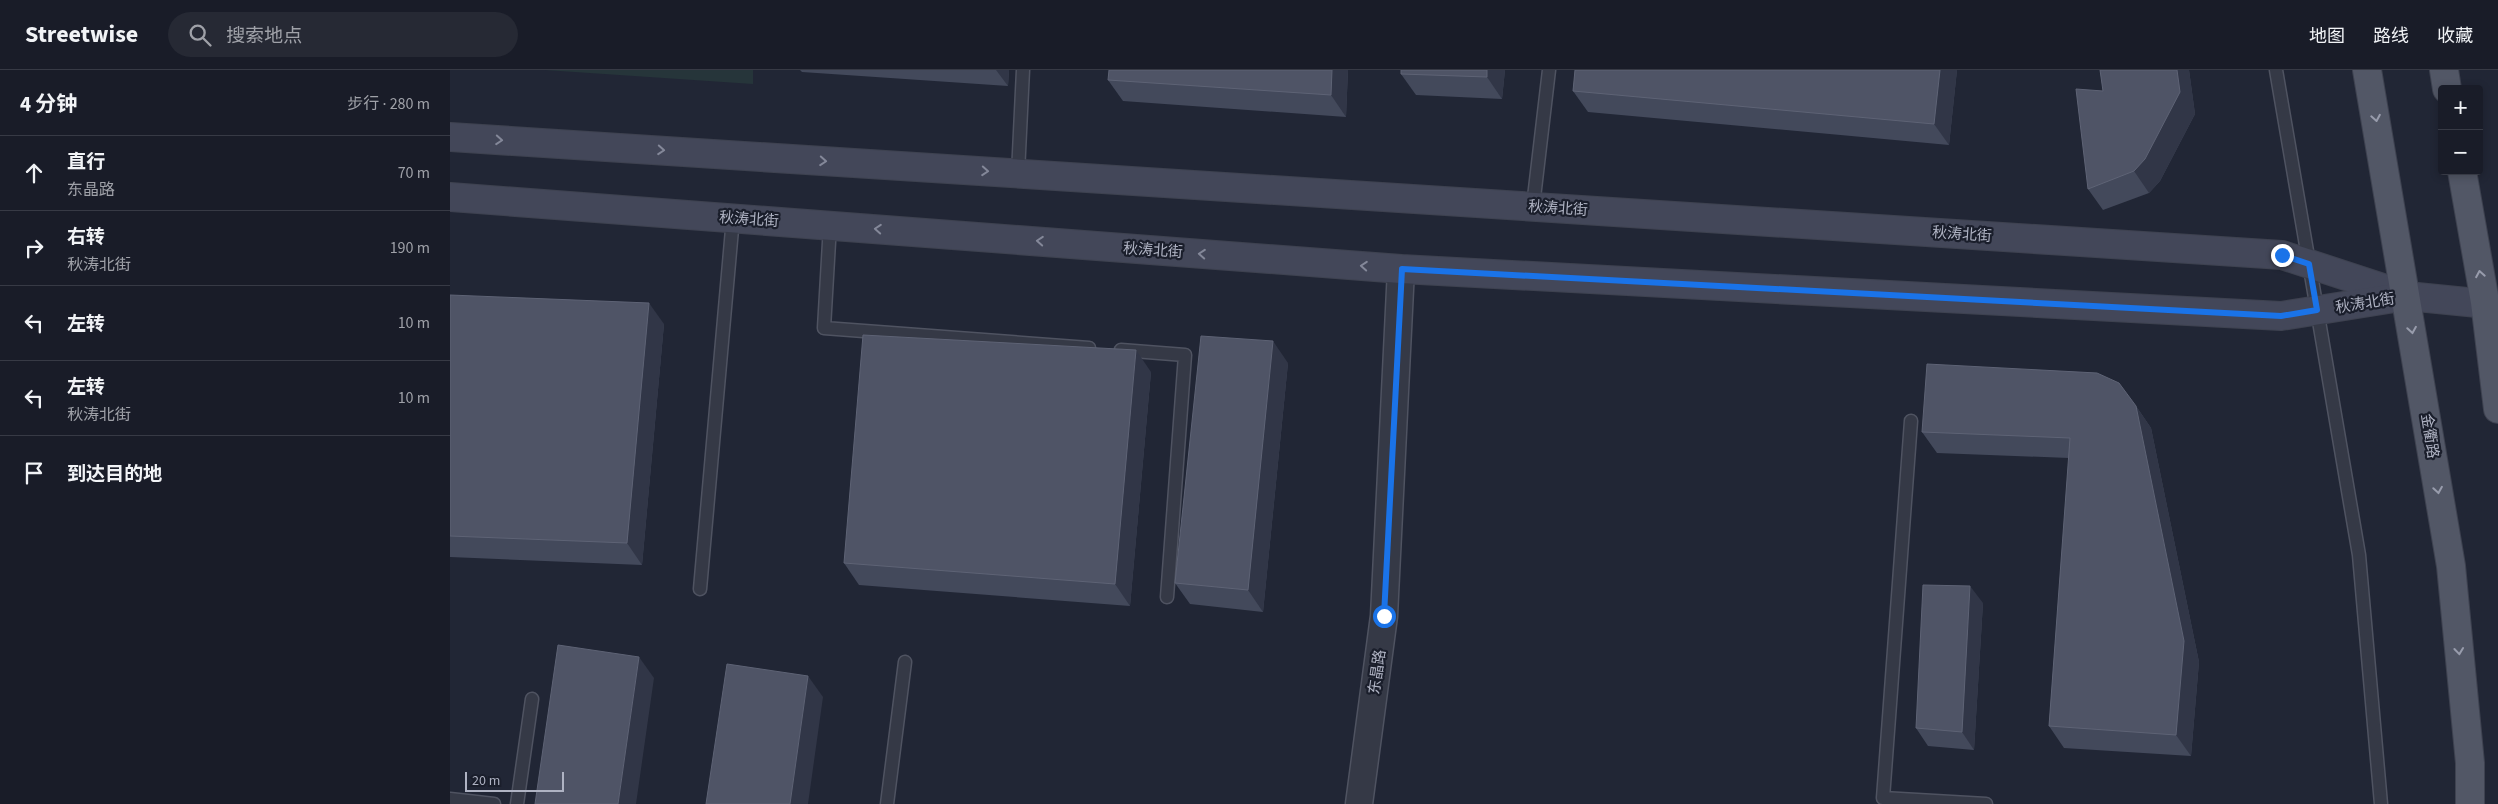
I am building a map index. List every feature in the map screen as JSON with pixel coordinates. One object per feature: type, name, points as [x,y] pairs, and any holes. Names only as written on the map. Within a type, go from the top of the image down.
[{"type":"main road","name":"金衢路","points":[[2367,70],[2407,296],[2451,566],[2470,762],[2470,804]]},
{"type":"main road","points":[[2444,70],[2446,85]]},
{"type":"main road","name":"秋涛北街","points":[[450,137],[2282,255],[2407,296]]},
{"type":"main road","points":[[2463,175],[2491,303],[2498,409]]},
{"type":"main road","name":"秋涛北街","points":[[450,197],[1402,269],[2281,316],[2407,296]]},
{"type":"main road","points":[[2407,296],[2491,303]]},
{"type":"street","name":"东晶路","points":[[1359,804],[1384,616],[1402,269]]},
{"type":"lane","points":[[1018,173],[1024,70]]},
{"type":"lane","points":[[1533,206],[1550,70]]},
{"type":"lane","points":[[2276,70],[2359,555],[2381,804]]},
{"type":"lane","points":[[700,589],[733,218]]},
{"type":"lane","points":[[830,225],[824,328],[1185,355],[1167,597]]},
{"type":"lane","points":[[1911,421],[1883,798],[1986,804]]},
{"type":"lane","points":[[887,804],[906,662]]},
{"type":"lane","points":[[517,804],[532,699]]},
{"type":"lane","points":[[450,799],[494,804]]},
{"type":"shaded area","points":[[545,70],[753,70],[753,84]]},
{"type":"building","points":[[1109,70],[1332,70],[1331,95],[1108,80]]},
{"type":"building","points":[[1401,70],[1487,70],[1487,77],[1401,74]]},
{"type":"building","points":[[1575,70],[1940,70],[1934,124],[1573,91]]},
{"type":"building","points":[[2100,70],[2177,70],[2180,92],[2145,159],[2134,171],[2088,189],[2076,89],[2103,91]]},
{"type":"building","points":[[450,295],[649,303],[627,543],[450,536]]},
{"type":"building","points":[[863,335],[1136,350],[1115,584],[844,563]]},
{"type":"building","points":[[1201,336],[1273,341],[1248,590],[1175,583]]},
{"type":"building","points":[[1927,364],[2097,373],[2119,383],[2136,406],[2184,641],[2176,735],[2049,726],[2070,438],[1922,432]]},
{"type":"building","points":[[1923,585],[1970,586],[1962,732],[1916,728]]},
{"type":"building","points":[[558,645],[639,657],[618,804],[535,804]]},
{"type":"building","points":[[727,664],[808,676],[790,804],[706,804]]},
{"type":"route","points":[[1384,616],[1402,269],[2281,316],[2317,310],[2309,264],[2282,255]]}]
